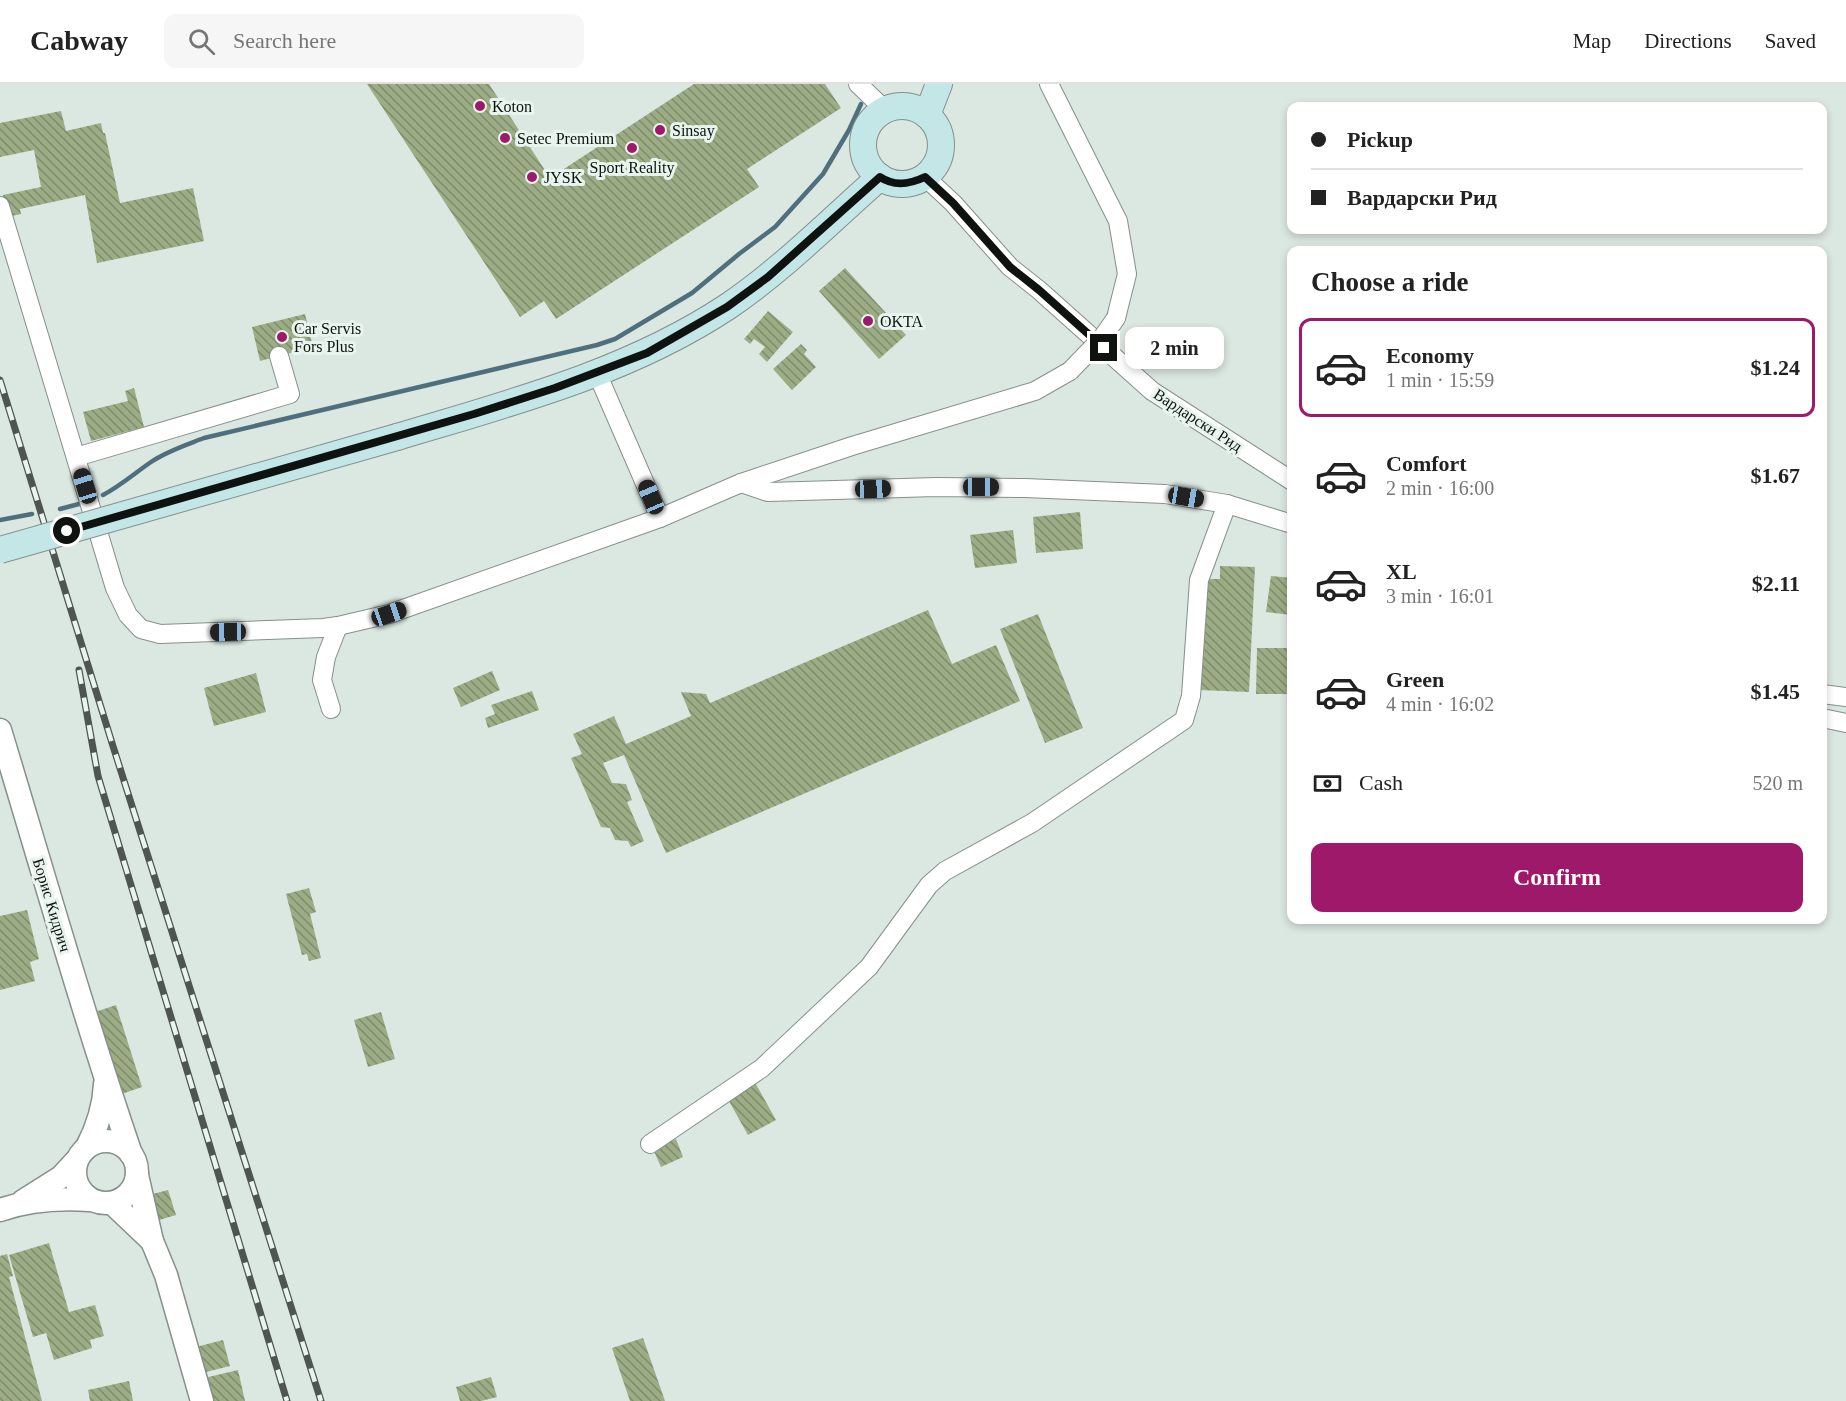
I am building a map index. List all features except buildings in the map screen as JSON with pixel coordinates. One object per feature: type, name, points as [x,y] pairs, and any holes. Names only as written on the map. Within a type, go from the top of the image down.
[{"type":"main road","points":[[920,110],[937,84]]},
{"type":"main road","points":[[902,105],[920,110],[937,126],[941,136],[942,148],[939,159],[929,173],[915,182],[893,183],[874,171],[862,146],[864,135],[880,113],[902,105]]},
{"type":"main road","points":[[0,550],[397,437],[535,395],[647,353],[727,307],[781,267],[838,214],[874,171]]},
{"type":"street","points":[[0,206],[115,588],[128,615],[141,629],[160,634],[297,630],[338,626],[389,614],[660,518],[741,483],[852,446],[1035,391],[1070,371],[1102,338],[1116,318],[1127,274],[1118,221],[1049,84]]},
{"type":"street","name":"Вардарски Рид","points":[[929,173],[1010,267],[1152,391],[1287,478]]},
{"type":"street","points":[[76,457],[290,394],[279,356]]},
{"type":"street","points":[[597,373],[660,518]]},
{"type":"street","points":[[741,483],[768,492],[936,487],[1166,494],[1227,504],[1287,522]]},
{"type":"street","points":[[650,1144],[762,1068],[869,967],[929,885],[945,872],[1032,823],[1184,720],[1191,696],[1200,580],[1227,504]]},
{"type":"street","points":[[331,709],[322,680],[326,657],[338,626]]},
{"type":"street","points":[[1827,695],[1846,698]]},
{"type":"street","points":[[1827,719],[1846,723]]},
{"type":"street","name":"Борис Кидрич","points":[[0,730],[44,882],[131,1154]]},
{"type":"street","points":[[89,1200],[77,1187],[74,1177],[81,1154],[100,1119],[106,1079]]},
{"type":"street","points":[[10,1207],[61,1177],[81,1154],[100,1141],[122,1145],[131,1154],[136,1164],[152,1241],[166,1275],[202,1401]]},
{"type":"street","points":[[10,1207],[61,1198],[89,1200],[100,1204],[112,1203],[129,1194],[135,1185],[137,1176]]},
{"type":"street","points":[[112,1203],[152,1241]]},
{"type":"waterway","points":[[103,495],[157,458],[204,438],[615,339],[692,293],[775,227],[823,174],[849,130],[861,104]]},
{"type":"waterway","points":[[60,509],[79,504]]},
{"type":"waterway","points":[[0,520],[32,514]]},
{"type":"railway","points":[[0,380],[112,743],[321,1401]]},
{"type":"railway","points":[[79,670],[98,776],[287,1401]]},
{"type":"place","name":"Koton","points":[[480,106]]},
{"type":"place","name":"Sinsay","points":[[660,130]]},
{"type":"place","name":"Setec Premium","points":[[505,138]]},
{"type":"place","name":"Sport Reality","points":[[632,148]]},
{"type":"place","name":"JYSK","points":[[532,177]]},
{"type":"place","name":"OKTA","points":[[868,321]]},
{"type":"place","name":"Car Servis Fors Plus","points":[[282,337]]},
{"type":"route","points":[[67,531],[474,414],[555,388],[647,353],[727,307],[768,277],[880,177],[893,183],[904,184],[925,177],[953,203],[1010,267],[1104,348]]}]
